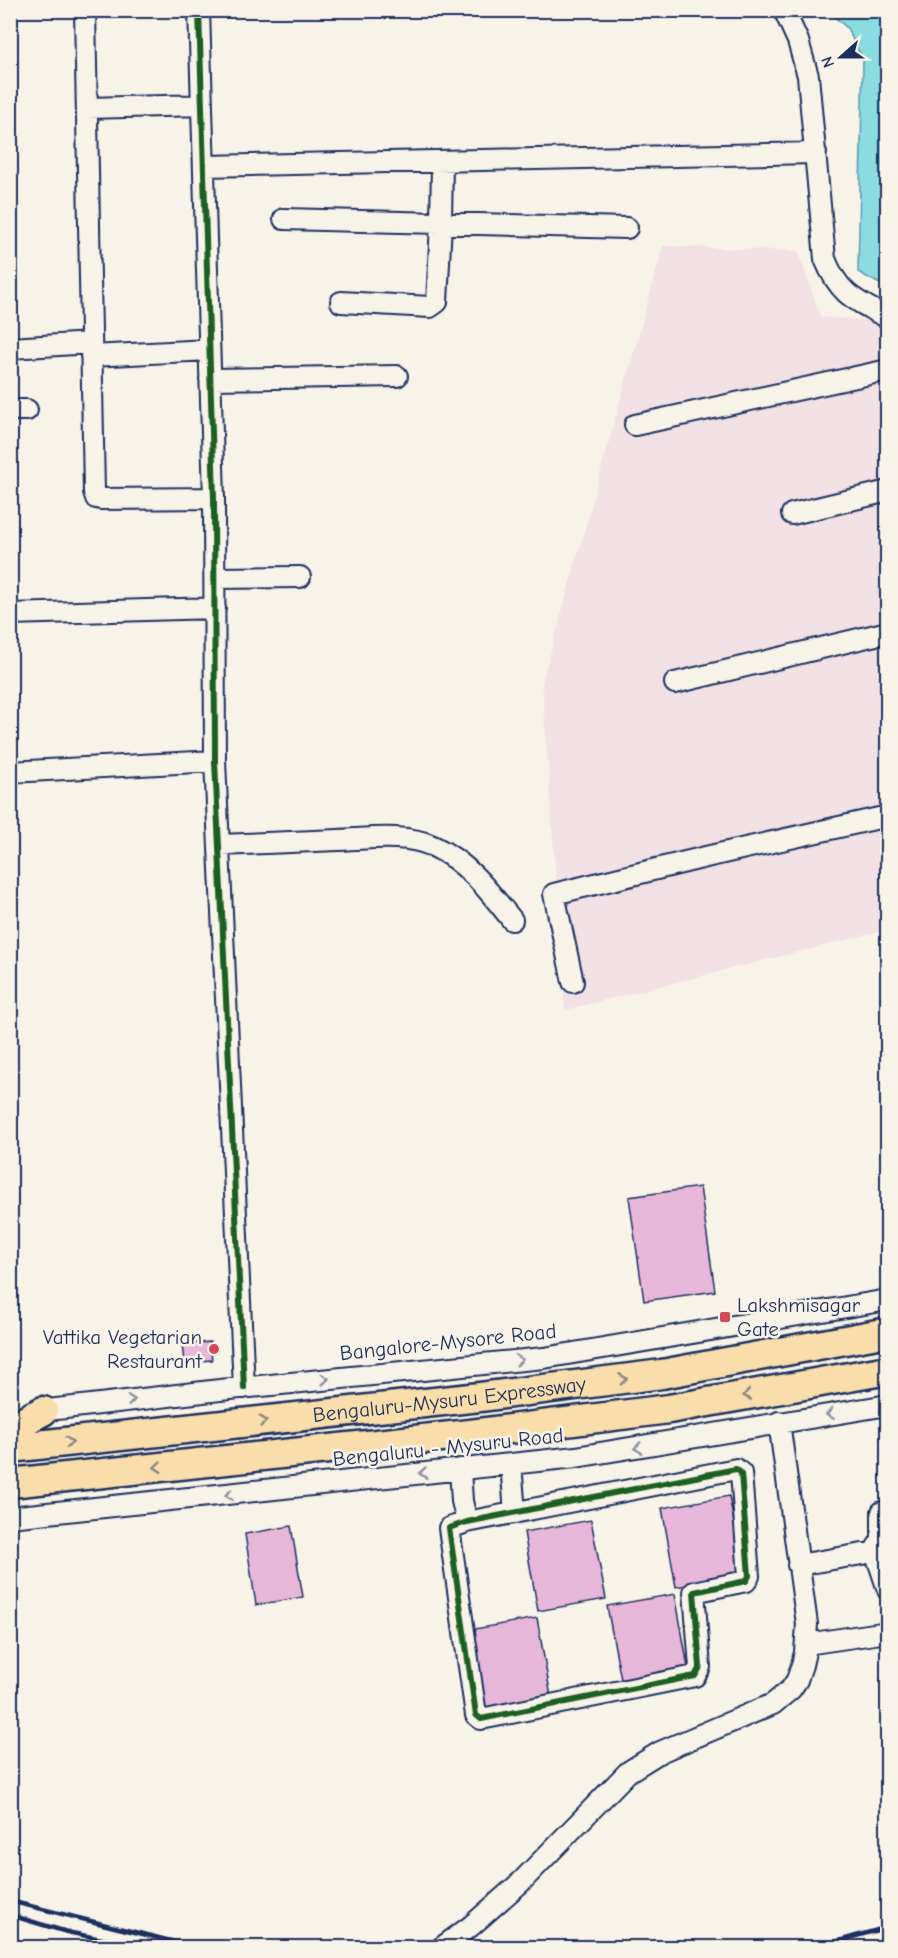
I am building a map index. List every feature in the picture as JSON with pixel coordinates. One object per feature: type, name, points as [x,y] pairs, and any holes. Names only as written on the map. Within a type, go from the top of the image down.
[{"type":"highway","name":"Bengaluru-Mysuru Expressway","points":[[10,1448],[468,1399],[662,1374],[888,1332]]},
{"type":"highway","name":"Bengaluru-Mysuru Expressway","points":[[10,1483],[470,1434],[669,1409],[888,1370]]},
{"type":"highway","points":[[839,1379],[888,1389]]},
{"type":"highway","points":[[10,1430],[43,1411]]},
{"type":"street","points":[[85,10],[93,492],[96,498],[214,498]]},
{"type":"street","points":[[199,10],[214,498],[215,761],[244,1388]]},
{"type":"street","points":[[784,10],[798,41],[808,76],[825,259],[832,277],[846,293],[860,304],[888,318]]},
{"type":"street","points":[[87,108],[202,105]]},
{"type":"street","points":[[204,166],[816,153]]},
{"type":"street","points":[[341,302],[430,307],[437,302],[442,161]]},
{"type":"street","points":[[285,219],[627,228]]},
{"type":"street","points":[[10,348],[210,350]]},
{"type":"street","points":[[635,425],[888,370]]},
{"type":"street","points":[[210,379],[397,376]]},
{"type":"street","points":[[792,514],[888,491]]},
{"type":"street","points":[[215,578],[300,577]]},
{"type":"street","points":[[10,614],[215,608]]},
{"type":"street","points":[[675,682],[888,632]]},
{"type":"street","points":[[10,772],[215,761]]},
{"type":"street","points":[[573,982],[554,894],[888,816]]},
{"type":"street","points":[[219,845],[382,839],[411,840],[431,845],[476,875],[512,920]]},
{"type":"street","name":"Bangalore-Mysore Road","points":[[10,1414],[544,1358],[888,1300]]},
{"type":"street","name":"Bengaluru - Mysuru Road","points":[[10,1517],[511,1464],[655,1445],[888,1405]]},
{"type":"street","points":[[441,1947],[471,1926],[521,1882],[628,1772],[660,1752],[773,1704],[798,1680],[805,1652],[807,1624],[779,1422]]},
{"type":"street","points":[[511,1464],[515,1514]]},
{"type":"street","points":[[460,1469],[466,1522]]},
{"type":"street","points":[[736,1469],[741,1473],[749,1576],[746,1581],[694,1592],[699,1672],[695,1676],[481,1719],[476,1715],[448,1532],[449,1528],[466,1522],[736,1469]]},
{"type":"street","points":[[798,1565],[874,1552],[882,1539],[884,1527],[882,1512]]},
{"type":"street","points":[[874,1552],[888,1590]]},
{"type":"street","points":[[806,1644],[888,1632]]},
{"type":"shaded area","points":[[663,246],[798,251],[821,317],[887,322],[887,930],[565,1010],[542,683]]},
{"type":"water","points":[[828,11],[887,11],[887,288],[858,272],[863,60],[847,28]]},
{"type":"building","points":[[700,1187],[715,1291],[644,1301],[629,1197]]},
{"type":"building","points":[[210,1342],[212,1360],[184,1362],[182,1344]]},
{"type":"building","points":[[729,1496],[744,1575],[676,1587],[662,1508]]},
{"type":"building","points":[[591,1520],[606,1599],[538,1611],[524,1532]]},
{"type":"building","points":[[291,1526],[303,1597],[256,1605],[245,1534]]},
{"type":"building","points":[[675,1594],[689,1673],[622,1685],[607,1606]]},
{"type":"building","points":[[537,1618],[551,1697],[484,1710],[469,1630]]},
{"type":"railway","points":[[10,1901],[199,1948]]},
{"type":"railway","points":[[10,1915],[67,1932],[145,1948]]},
{"type":"railway","points":[[814,1948],[888,1927]]},
{"type":"railway","points":[[862,1948],[888,1940]]},
{"type":"cycle path","points":[[199,10],[214,498],[215,761],[244,1388]]},
{"type":"cycle path","points":[[736,1469],[741,1473],[749,1576],[746,1581],[694,1592],[700,1667],[695,1676],[481,1719],[476,1715],[449,1528],[467,1522],[736,1469]]},
{"type":"place","name":"Lakshmisagar Gate","points":[[725,1317]]},
{"type":"place","name":"Vattika Vegetarian Restaurant","points":[[214,1349]]}]
